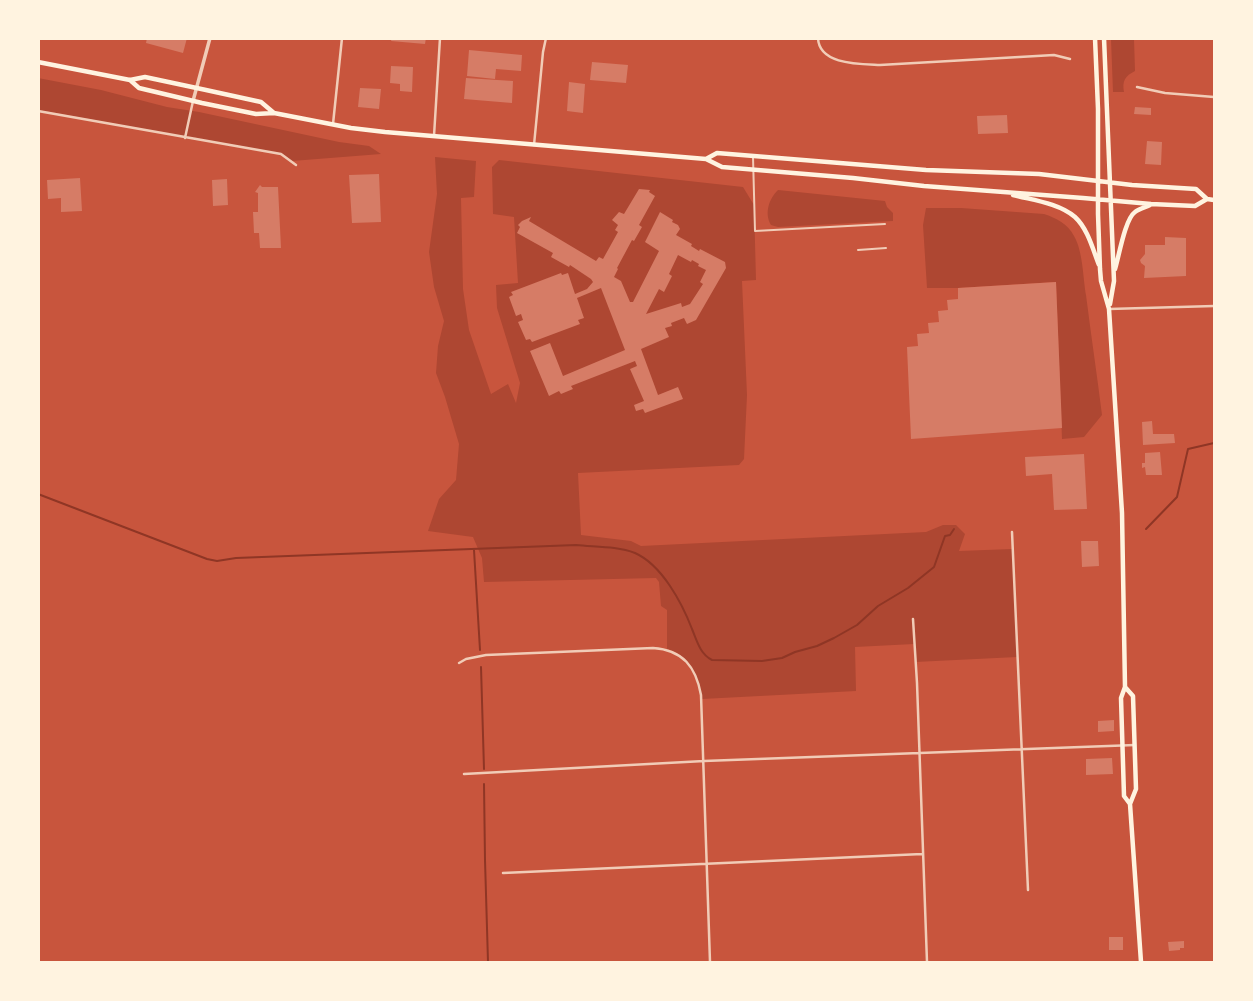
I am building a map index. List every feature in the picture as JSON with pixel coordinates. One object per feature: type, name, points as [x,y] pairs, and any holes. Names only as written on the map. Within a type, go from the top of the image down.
[{"type":"main road","points":[[1095,38],[1100,269],[1110,309]]},
{"type":"main road","points":[[1104,38],[1114,273],[1110,309],[1122,513],[1125,687],[1121,698],[1122,745],[1124,796],[1130,804]]},
{"type":"main road","points":[[38,62],[130,80],[145,77],[261,102],[274,113]]},
{"type":"main road","points":[[130,80],[139,88],[256,114],[274,113],[385,132],[706,159],[722,167],[924,186],[1151,204],[1195,206],[1206,199]]},
{"type":"main road","points":[[706,159],[718,153],[926,170],[1039,174],[1196,189],[1206,199],[1214,200]]},
{"type":"main road","points":[[1002,192],[1062,209],[1075,217],[1085,232],[1100,269]]},
{"type":"main road","points":[[1114,273],[1126,223],[1134,213],[1151,204]]},
{"type":"main road","points":[[1125,687],[1133,696],[1136,789],[1130,804],[1142,962]]},
{"type":"street","points":[[185,138],[210,38]]},
{"type":"street","points":[[333,124],[342,38]]},
{"type":"street","points":[[433,136],[440,38]]},
{"type":"street","points":[[534,145],[546,38]]},
{"type":"street","points":[[818,38],[820,50],[826,56],[880,65],[1054,55],[1070,59]]},
{"type":"street","points":[[1137,87],[1165,93],[1214,96]]},
{"type":"street","points":[[38,111],[281,155],[296,165]]},
{"type":"street","points":[[1110,309],[1214,306]]},
{"type":"street","points":[[1012,532],[1028,890]]},
{"type":"street","points":[[914,619],[927,962]]},
{"type":"street","points":[[459,663],[486,655],[653,648],[671,651],[680,656],[694,672],[701,695],[710,962]]},
{"type":"street","points":[[464,774],[704,761],[1135,745]]},
{"type":"street","points":[[503,873],[922,855]]},
{"type":"lane","points":[[754,157],[755,231],[885,224]]},
{"type":"lane","points":[[859,250],[886,248]]},
{"type":"shaded area","points":[[1111,39],[1134,39],[1135,71],[1125,79],[1124,92],[1113,92]]},
{"type":"shaded area","points":[[38,78],[101,90],[167,107],[369,146],[381,154],[292,161],[281,154],[39,110]]},
{"type":"shaded area","points":[[435,157],[476,161],[474,197],[461,198],[463,289],[469,330],[491,394],[508,384],[516,403],[520,383],[497,308],[496,285],[518,283],[514,217],[493,214],[492,167],[499,160],[743,187],[754,205],[756,280],[742,281],[747,395],[744,459],[739,465],[578,473],[581,535],[631,541],[641,546],[926,532],[943,525],[956,525],[965,534],[959,551],[1012,549],[1017,657],[915,662],[914,644],[855,647],[856,691],[702,699],[692,668],[682,656],[667,649],[667,610],[661,606],[659,582],[656,578],[484,582],[482,558],[473,537],[428,531],[439,499],[456,480],[459,444],[436,373],[438,346],[444,321],[434,287],[429,252],[437,194]]},
{"type":"shaded area","points":[[778,190],[885,201],[893,213],[893,221],[778,227],[771,225],[768,211]]},
{"type":"shaded area","points":[[926,208],[1044,214],[1061,222],[1071,232],[1081,257],[1102,415],[1084,437],[1062,439],[1056,282],[927,288],[923,225]]},
{"type":"building","points":[[147,38],[187,38],[183,53],[146,43]]},
{"type":"building","points":[[392,38],[426,38],[425,44],[391,41]]},
{"type":"building","points":[[469,50],[522,55],[521,71],[496,69],[495,79],[467,76]]},
{"type":"building","points":[[592,62],[628,65],[626,83],[590,80]]},
{"type":"building","points":[[391,66],[413,67],[412,92],[400,91],[400,84],[390,83]]},
{"type":"building","points":[[466,78],[513,81],[512,103],[464,99]]},
{"type":"building","points":[[569,82],[585,84],[583,113],[567,111]]},
{"type":"building","points":[[360,88],[381,89],[379,109],[358,107]]},
{"type":"building","points":[[1135,107],[1151,108],[1151,115],[1134,114]]},
{"type":"building","points":[[1007,115],[1008,133],[978,134],[977,116]]},
{"type":"building","points":[[1147,141],[1162,142],[1161,165],[1145,164]]},
{"type":"building","points":[[379,174],[381,222],[352,223],[349,175]]},
{"type":"building","points":[[80,178],[82,211],[61,212],[61,198],[48,199],[47,180]]},
{"type":"building","points":[[227,179],[228,205],[213,206],[212,180]]},
{"type":"building","points":[[260,185],[278,187],[281,248],[260,248],[259,233],[254,233],[253,212],[258,212],[258,193],[255,192]]},
{"type":"building","points":[[639,189],[650,190],[655,196],[639,225],[642,227],[634,241],[632,240],[614,277],[621,281],[630,302],[633,302],[659,251],[645,242],[660,212],[678,225],[680,229],[676,235],[699,251],[700,249],[725,262],[726,268],[696,320],[687,324],[684,318],[671,323],[672,326],[665,328],[669,337],[641,349],[658,395],[678,387],[683,399],[645,413],[643,409],[636,411],[634,405],[644,401],[630,369],[637,366],[635,361],[571,386],[573,389],[561,394],[559,391],[549,396],[530,351],[550,343],[563,376],[625,350],[601,288],[577,298],[584,318],[578,320],[580,324],[532,342],[530,339],[526,340],[518,322],[523,320],[521,314],[516,316],[509,297],[513,295],[511,292],[561,273],[568,273],[575,294],[587,289],[593,282],[570,265],[569,267],[551,257],[553,253],[517,233],[520,227],[518,225],[522,221],[531,217],[529,221],[596,261],[599,257],[603,259],[618,232],[615,230],[618,225],[612,220],[619,212],[624,214]],"holes":[[[678,255],[691,262],[692,260],[706,270],[700,282],[703,284],[690,304],[682,307],[681,303],[646,314],[659,289],[664,292]]]},
{"type":"building","points":[[1165,237],[1186,238],[1186,276],[1144,278],[1145,266],[1140,260],[1145,254],[1145,245],[1165,245]]},
{"type":"building","points":[[1056,282],[1062,428],[911,439],[907,347],[918,346],[917,334],[929,333],[928,323],[939,322],[938,311],[948,310],[947,300],[958,299],[958,288]]},
{"type":"building","points":[[1152,421],[1153,434],[1174,434],[1175,443],[1143,445],[1142,422]]},
{"type":"building","points":[[1160,452],[1162,475],[1146,475],[1145,467],[1142,468],[1145,453]]},
{"type":"building","points":[[1084,454],[1087,509],[1054,510],[1052,474],[1026,476],[1025,457]]},
{"type":"building","points":[[1081,541],[1098,541],[1099,566],[1082,567]]},
{"type":"building","points":[[1114,720],[1114,731],[1098,732],[1098,721]]},
{"type":"building","points":[[1112,758],[1113,774],[1086,775],[1086,759]]},
{"type":"building","points":[[1109,937],[1123,937],[1123,950],[1109,950]]},
{"type":"building","points":[[1184,941],[1184,948],[1169,951],[1168,942]]},
{"type":"waterway","points":[[1146,529],[1177,497],[1188,449],[1214,443]]},
{"type":"waterway","points":[[38,494],[217,561],[236,558],[576,545],[628,551],[645,559],[662,575],[683,608],[699,647],[712,660],[762,661],[782,658],[834,638],[857,625],[878,606],[908,588],[934,567],[945,536],[950,535],[954,529]]},
{"type":"waterway","points":[[474,550],[480,650]]},
{"type":"waterway","points":[[481,667],[484,769]]},
{"type":"waterway","points":[[484,784],[488,962]]}]
